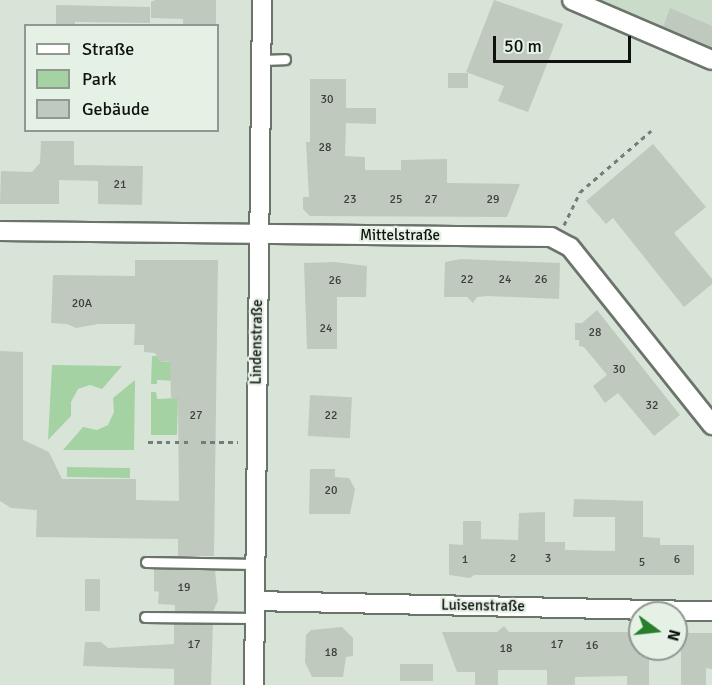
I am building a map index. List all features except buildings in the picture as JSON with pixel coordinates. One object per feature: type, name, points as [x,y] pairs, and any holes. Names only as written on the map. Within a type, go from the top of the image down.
[{"type":"street","name":"Lindenstraße","points":[[254,685],[255,442],[262,0]]},
{"type":"street","points":[[572,0],[712,60]]},
{"type":"street","name":"Mittelstraße","points":[[0,231],[556,240]]},
{"type":"street","points":[[556,240],[570,247],[712,425]]},
{"type":"street","name":"Luisenstraße","points":[[255,609],[712,610]]},
{"type":"lane","points":[[261,60],[285,59]]},
{"type":"lane","points":[[146,562],[255,564]]},
{"type":"lane","points":[[145,617],[255,609]]},
{"type":"path","points":[[556,240],[580,192],[651,131]]},
{"type":"path","points":[[148,442],[189,442]]},
{"type":"path","points":[[201,442],[255,442]]},
{"type":"shaded area","points":[[580,0],[712,0],[712,55]]},
{"type":"green space","points":[[152,356],[158,356],[161,362],[176,361],[176,381],[157,380],[157,384],[151,384]]},
{"type":"green space","points":[[52,365],[122,366],[102,389],[90,385],[78,389],[71,402],[71,416],[48,440]]},
{"type":"green space","points":[[135,380],[134,450],[63,450],[83,427],[97,430],[108,425],[114,412],[113,398]]},
{"type":"green space","points":[[151,392],[156,392],[157,399],[178,398],[177,435],[151,435]]},
{"type":"green space","points":[[67,467],[130,468],[130,478],[67,477]]}]
